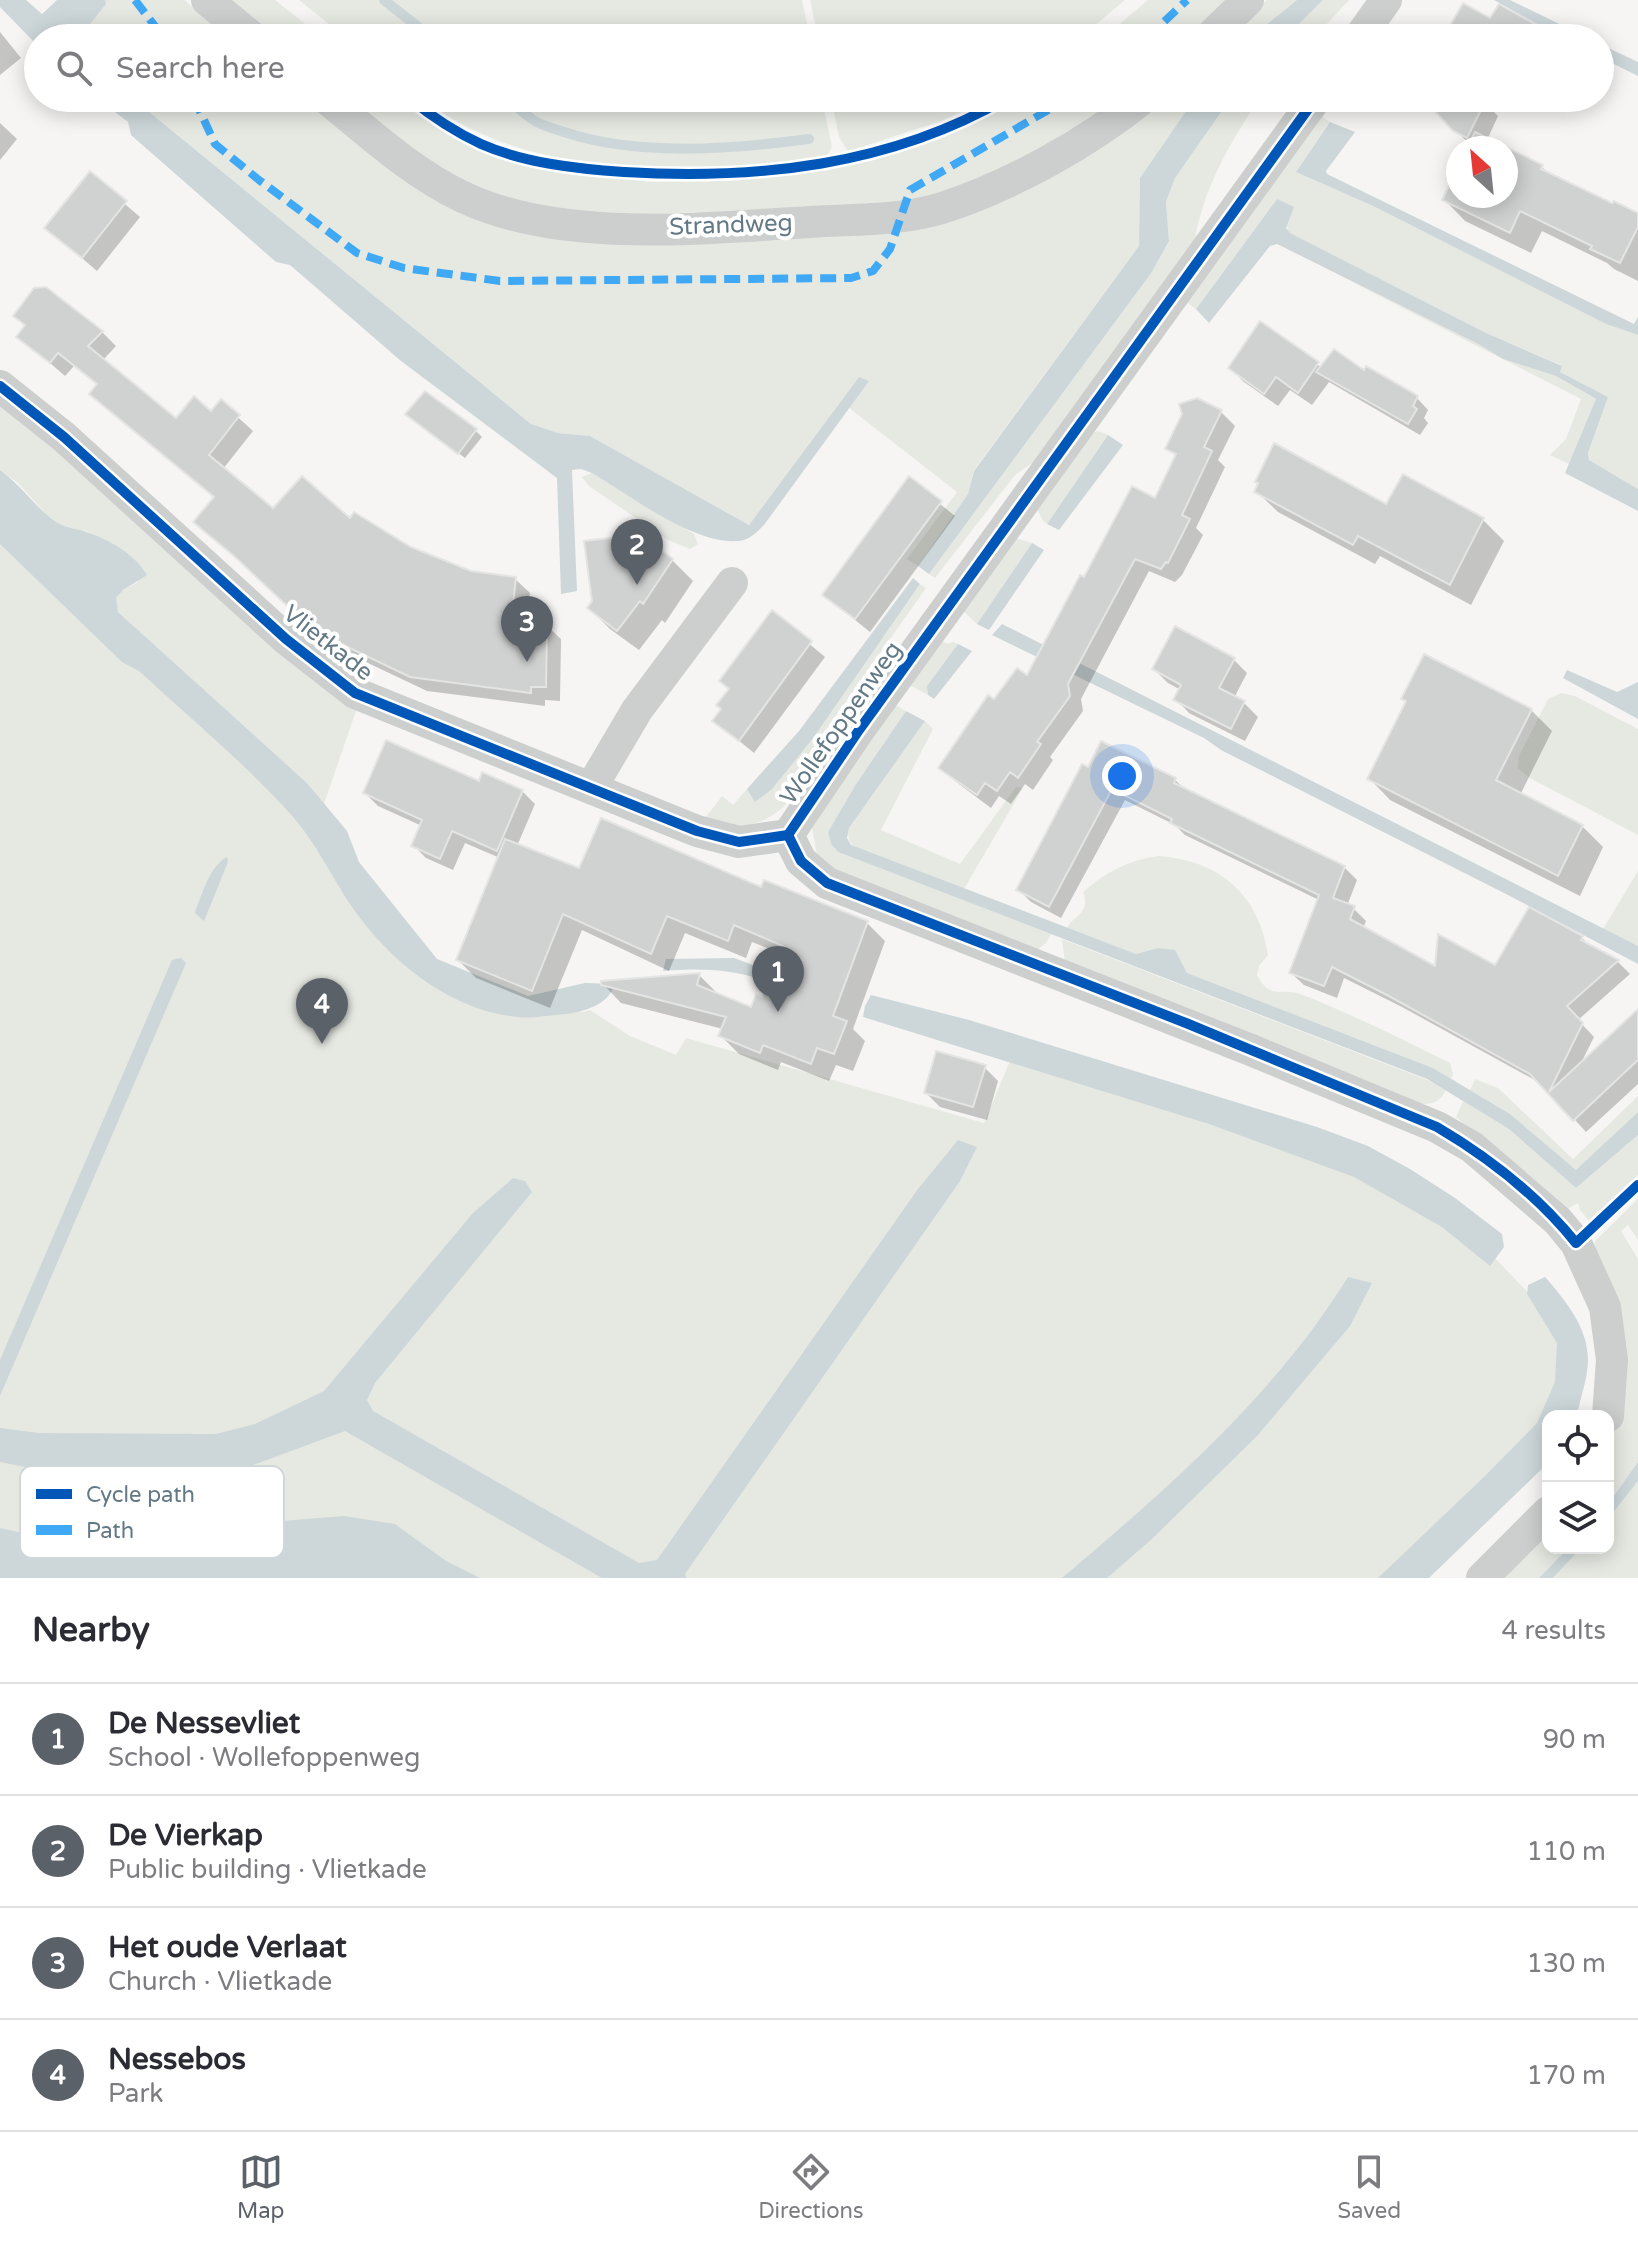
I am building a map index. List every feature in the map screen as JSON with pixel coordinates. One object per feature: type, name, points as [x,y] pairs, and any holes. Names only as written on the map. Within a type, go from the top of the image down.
[{"type":"street","points":[[207,0],[236,24]]},
{"type":"street","points":[[1223,24],[1248,0]]},
{"type":"street","points":[[1369,24],[1386,0]]},
{"type":"street","name":"Strandweg","points":[[343,112],[406,164],[463,197],[517,216],[632,229],[871,220],[941,208],[1008,180],[1072,146],[1126,112]]},
{"type":"street","name":"Wollefoppenweg","points":[[1306,112],[859,730],[788,835],[801,861],[827,883],[1186,1023],[1437,1127],[1472,1147],[1558,1221],[1576,1243],[1605,1307],[1612,1360],[1608,1410]]},
{"type":"street","name":"Vlietkade","points":[[0,386],[64,437],[286,639],[355,693],[697,831],[739,842],[788,835]]},
{"type":"street","points":[[591,788],[637,710],[732,583]]},
{"type":"street","points":[[1482,1578],[1542,1518]]},
{"type":"shaded area","points":[[0,0],[26,0],[42,14],[57,0],[105,0],[106,4],[90,24],[24,24],[24,32],[0,7]]},
{"type":"shaded area","points":[[105,0],[184,0],[214,24],[90,24]]},
{"type":"shaded area","points":[[228,0],[275,0],[305,24],[257,24]]},
{"type":"shaded area","points":[[299,0],[802,0],[807,24],[329,24]]},
{"type":"shaded area","points":[[810,0],[1125,0],[1097,24],[815,24]]},
{"type":"shaded area","points":[[1148,0],[1229,0],[1204,24],[1120,24]]},
{"type":"shaded area","points":[[1267,0],[1297,0],[1267,24],[1242,24]]},
{"type":"shaded area","points":[[1297,0],[1323,0],[1299,24],[1267,24]]},
{"type":"shaded area","points":[[1323,0],[1349,0],[1327,24],[1299,24]]},
{"type":"shaded area","points":[[1494,0],[1510,0],[1559,24],[1537,24]]},
{"type":"shaded area","points":[[1614,51],[1638,62],[1638,76],[1614,64]]},
{"type":"shaded area","points":[[115,112],[149,112],[531,424],[558,433],[590,436],[749,525],[859,377],[869,381],[764,525],[744,540],[726,541],[687,529],[592,473],[572,470],[577,591],[561,594],[557,478],[401,361],[290,265],[276,262],[131,135],[128,122]]},
{"type":"shaded area","points":[[149,112],[322,112],[396,172],[436,199],[848,234],[1131,122],[1144,112],[1185,112],[1140,178],[1139,246],[974,470],[968,494],[918,566],[907,559],[957,492],[849,408],[868,382],[859,377],[749,525],[590,436],[558,433],[531,424]]},
{"type":"shaded area","points":[[364,112],[418,112],[449,134],[491,155],[526,165],[649,182],[733,181],[829,170],[909,148],[990,112],[1097,112],[1039,148],[983,176],[954,188],[894,205],[659,214],[586,212],[516,200],[449,174]]},
{"type":"shaded area","points":[[444,112],[825,112],[832,147],[827,156],[725,167],[617,166],[563,159],[512,146],[465,126]]},
{"type":"shaded area","points":[[834,112],[960,112],[852,150],[847,150],[839,137]]},
{"type":"shaded area","points":[[1185,112],[1221,112],[1175,178],[1166,202],[1169,241],[1152,272],[929,574],[918,566],[968,494],[974,471],[1139,246],[1140,178]]},
{"type":"shaded area","points":[[1221,112],[1251,112],[1210,186],[1194,245],[1035,461],[1015,475],[935,578],[929,574],[1152,272],[1169,241],[1166,202],[1175,178]]},
{"type":"shaded area","points":[[1321,116],[1330,122],[1296,172],[1373,206],[1606,324],[1638,335],[1638,489],[1589,460],[1588,453],[1608,397],[1560,372],[1561,365],[1484,332],[1289,233],[1277,199],[1196,309],[1186,302]]},
{"type":"shaded area","points":[[1330,122],[1355,132],[1326,171],[1327,174],[1634,324],[1638,317],[1638,335],[1606,324],[1373,206],[1296,172]]},
{"type":"shaded area","points":[[1277,199],[1294,207],[1286,228],[1290,233],[1484,332],[1562,366],[1560,372],[1608,397],[1588,453],[1589,460],[1638,489],[1638,511],[1565,473],[1596,399],[1556,376],[1503,359],[1277,244],[1270,246],[1209,323],[1196,309]]},
{"type":"shaded area","points":[[1342,277],[1503,359],[1556,376],[1597,400],[1569,464],[1550,455],[1566,439],[1581,399]]},
{"type":"shaded area","points":[[0,403],[358,705],[324,804],[307,783],[118,612],[115,599],[123,590],[138,582],[88,532],[60,525],[18,483],[0,470]]},
{"type":"shaded area","points":[[1093,432],[1108,435],[1047,524],[1037,509]]},
{"type":"shaded area","points":[[1108,435],[1123,445],[1059,530],[1047,524]]},
{"type":"shaded area","points":[[0,470],[56,522],[112,543],[142,567],[147,575],[116,598],[118,612],[307,783],[347,831],[359,862],[437,959],[528,996],[585,983],[615,984],[607,997],[595,1006],[574,1013],[518,1017],[469,1005],[446,994],[404,965],[354,910],[311,840],[276,798],[139,671],[122,662],[0,544]]},
{"type":"shaded area","points":[[592,473],[694,534],[698,544],[690,549],[668,540],[589,486],[582,477]]},
{"type":"shaded area","points":[[0,518],[260,762],[369,914],[472,998],[583,1012],[590,1010],[630,1036],[676,1055],[686,1038],[984,1123],[1010,1061],[1430,1191],[1572,1338],[1550,1410],[1542,1410],[1542,1423],[1405,1578],[0,1578]]},
{"type":"shaded area","points":[[1015,538],[1032,543],[977,624],[962,610]]},
{"type":"shaded area","points":[[1032,543],[1044,550],[989,630],[977,624]]},
{"type":"shaded area","points":[[913,578],[920,584],[814,737],[772,789],[755,802],[747,789],[799,731]]},
{"type":"shaded area","points":[[920,584],[926,588],[790,781],[797,787],[788,802],[774,814],[747,825],[731,825],[706,817],[722,796],[733,805],[747,789],[756,802],[814,737]]},
{"type":"shaded area","points":[[1002,624],[1638,946],[1638,964],[1221,750],[1204,738],[992,635]]},
{"type":"shaded area","points":[[940,640],[958,644],[928,686],[928,695],[911,686],[910,680]]},
{"type":"shaded area","points":[[958,644],[972,651],[934,699],[928,695],[927,686]]},
{"type":"shaded area","points":[[1567,670],[1617,692],[1638,682],[1638,719],[1563,678]]},
{"type":"shaded area","points":[[1561,693],[1575,696],[1638,729],[1638,835],[1528,777],[1518,768],[1519,756],[1548,699]]},
{"type":"shaded area","points":[[890,702],[906,711],[856,784],[828,832],[831,844],[838,852],[1051,934],[1036,951],[848,879],[817,855],[811,822]]},
{"type":"shaded area","points":[[906,711],[925,721],[849,828],[847,838],[851,845],[1136,954],[1158,948],[1175,950],[1187,973],[1433,1068],[1510,1114],[1576,1170],[1638,1112],[1638,1135],[1576,1188],[1509,1129],[1427,1079],[838,852],[831,844],[828,832],[856,784]]},
{"type":"shaded area","points":[[925,721],[933,729],[881,830],[960,864],[1016,787],[1023,788],[964,889],[859,849],[849,839],[849,828]]},
{"type":"shaded area","points":[[1158,856],[1180,859],[1217,873],[1245,898],[1256,914],[1263,933],[1268,955],[1259,966],[1257,975],[1267,988],[1295,993],[1322,1003],[1450,1063],[1451,1079],[1433,1068],[1187,973],[1174,950],[1158,948],[1136,954],[1067,928],[1084,909],[1083,892],[1091,885],[1127,864]]},
{"type":"shaded area","points":[[227,857],[228,862],[204,921],[195,913],[196,909],[212,873]]},
{"type":"shaded area","points":[[1638,871],[1638,946],[1603,929]]},
{"type":"shaded area","points":[[1062,939],[1446,1090],[1437,1101],[1422,1104],[1065,963]]},
{"type":"shaded area","points":[[181,958],[186,963],[0,1396],[0,1360],[172,960]]},
{"type":"shaded area","points":[[734,958],[767,970],[764,980],[714,970],[663,971],[666,959]]},
{"type":"shaded area","points":[[871,995],[969,1020],[1317,1127],[1368,1146],[1455,1198],[1502,1234],[1504,1247],[1490,1266],[1442,1227],[1354,1177],[1209,1124],[863,1017]]},
{"type":"shaded area","points":[[1475,1079],[1498,1088],[1573,1159],[1638,1096],[1638,1112],[1576,1171],[1510,1114],[1470,1090]]},
{"type":"shaded area","points":[[1463,1101],[1509,1129],[1576,1188],[1638,1135],[1638,1175],[1590,1222],[1578,1203],[1564,1211],[1456,1117]]},
{"type":"shaded area","points":[[958,1140],[977,1147],[960,1181],[685,1574],[686,1578],[602,1578],[345,1431],[246,1466],[20,1466],[0,1462],[0,1428],[39,1433],[216,1434],[255,1424],[324,1391],[473,1213],[513,1178],[525,1181],[532,1192],[375,1383],[367,1400],[373,1411],[639,1563],[657,1560],[918,1189]]},
{"type":"shaded area","points":[[1638,1199],[1638,1240],[1628,1225],[1621,1231],[1638,1259],[1638,1462],[1614,1496],[1614,1420],[1620,1404],[1595,1241]]},
{"type":"shaded area","points":[[1348,1277],[1372,1283],[1350,1326],[1258,1435],[1152,1539],[1107,1578],[1062,1578],[1179,1475],[1253,1401],[1319,1320]]},
{"type":"shaded area","points":[[1545,1277],[1580,1325],[1588,1360],[1578,1410],[1543,1410],[1555,1382],[1557,1343],[1527,1294],[1528,1285]]},
{"type":"shaded area","points":[[1542,1412],[1542,1469],[1429,1578],[1378,1578],[1486,1475],[1537,1423]]},
{"type":"shaded area","points":[[1638,1462],[1638,1481],[1614,1511],[1614,1496]]},
{"type":"shaded area","points":[[1638,1481],[1638,1578],[1553,1578],[1575,1554],[1614,1554],[1614,1511]]},
{"type":"shaded area","points":[[344,1516],[395,1524],[446,1561],[480,1578],[0,1578],[0,1528],[20,1532],[20,1558],[284,1558],[284,1521]]},
{"type":"shaded area","points":[[1542,1536],[1542,1554],[1562,1554],[1539,1578],[1501,1578]]},
{"type":"shaded area","points":[[1562,1554],[1575,1554],[1553,1578],[1539,1578]]},
{"type":"building","points":[[1463,3],[1490,18],[1499,4],[1535,24],[1451,24]]},
{"type":"building","points":[[1436,112],[1480,112],[1468,136],[1453,131]]},
{"type":"building","points":[[1518,153],[1543,165],[1541,169],[1638,213],[1638,227],[1620,263],[1520,211],[1510,233],[1458,208],[1518,208]]},
{"type":"building","points":[[90,171],[127,201],[82,258],[44,228]]},
{"type":"building","points":[[46,287],[103,331],[88,346],[176,418],[194,396],[211,411],[221,399],[240,415],[209,455],[273,508],[302,476],[350,518],[354,512],[411,547],[471,571],[516,577],[511,622],[547,623],[546,687],[531,687],[531,693],[410,677],[333,640],[284,603],[193,522],[214,497],[89,394],[97,384],[58,353],[50,363],[16,337],[25,325],[13,316],[34,288]]},
{"type":"building","points":[[1260,321],[1319,362],[1298,393],[1276,377],[1264,394],[1228,368]]},
{"type":"building","points":[[1334,349],[1364,370],[1366,366],[1418,396],[1413,406],[1417,409],[1408,424],[1316,372]]},
{"type":"building","points":[[425,391],[477,429],[458,454],[405,414]]},
{"type":"building","points":[[1197,398],[1222,410],[1204,447],[1212,451],[1182,515],[1190,519],[1168,563],[1161,569],[1135,559],[1068,684],[1070,696],[1037,742],[1041,744],[1018,778],[1010,772],[997,791],[985,783],[977,795],[938,768],[988,695],[994,699],[1017,668],[1027,675],[1132,486],[1155,498],[1176,454],[1165,449],[1182,414],[1179,404]]},
{"type":"building","points":[[1274,443],[1386,504],[1403,474],[1484,518],[1450,585],[1358,536],[1353,545],[1254,492],[1258,483],[1255,482]]},
{"type":"building","points":[[909,476],[942,501],[855,619],[822,595]]},
{"type":"building","points":[[632,528],[673,559],[643,604],[640,601],[617,631],[587,608],[592,601],[584,541],[627,536]]},
{"type":"building","points":[[772,610],[812,641],[739,741],[712,721],[721,709],[716,705],[729,689],[719,681]]},
{"type":"building","points":[[1175,626],[1235,658],[1219,688],[1245,701],[1231,729],[1173,700],[1181,685],[1152,669]]},
{"type":"building","points":[[1424,654],[1532,709],[1496,780],[1583,825],[1558,876],[1367,779],[1406,701],[1401,699]]},
{"type":"building","points":[[386,740],[479,781],[482,772],[523,790],[497,851],[452,831],[440,859],[411,846],[422,820],[363,793]]},
{"type":"building","points":[[1101,741],[1176,778],[1174,783],[1345,866],[1333,898],[1355,906],[1350,919],[1435,966],[1438,934],[1495,965],[1529,907],[1583,936],[1581,940],[1619,960],[1567,1006],[1583,1023],[1549,1092],[1638,1009],[1638,1060],[1573,1121],[1530,1074],[1387,995],[1332,967],[1324,986],[1289,973],[1319,895],[1170,823],[1172,819],[1112,789],[1049,907],[1016,890],[1082,764],[1088,767]]},
{"type":"building","points":[[601,818],[761,887],[764,880],[868,921],[833,1016],[847,1021],[834,1054],[817,1048],[811,1064],[763,1045],[760,1053],[718,1036],[726,1017],[601,985],[601,981],[700,973],[697,985],[751,1007],[756,994],[762,997],[775,966],[787,965],[777,961],[783,946],[734,925],[728,941],[667,916],[651,954],[563,914],[532,991],[456,960],[505,839],[579,868]]},
{"type":"building","points":[[936,1051],[986,1065],[973,1107],[924,1093]]},
{"type":"waterway","points":[[384,0],[414,24]]},
{"type":"waterway","points":[[523,112],[545,126],[593,140],[654,148],[717,148],[809,139]]},
{"type":"marked path","points":[[135,0],[153,24]]},
{"type":"marked path","points":[[1162,24],[1187,0]]},
{"type":"marked path","points":[[200,112],[215,144],[357,253],[404,268],[500,281],[851,278],[873,271],[890,249],[910,190],[1045,112]]},
{"type":"cycle path","points":[[428,112],[481,144],[515,156],[588,169],[674,174],[773,170],[822,164],[916,139],[980,112]]},
{"type":"cycle path","points":[[788,835],[859,730],[1306,112]]},
{"type":"cycle path","points":[[0,386],[64,437],[286,639],[355,693],[697,831],[739,842],[788,835]]},
{"type":"cycle path","points":[[788,835],[801,861],[827,883],[1186,1023],[1437,1127],[1511,1179],[1545,1209],[1576,1243],[1638,1185]]},
{"type":"place","name":"De Vierkap","points":[[637,585]]},
{"type":"place","name":"Het oude Verlaat","points":[[527,662]]},
{"type":"place","name":"De Nessevliet","points":[[778,1012]]},
{"type":"place","name":"Nessebos","points":[[322,1044]]}]
